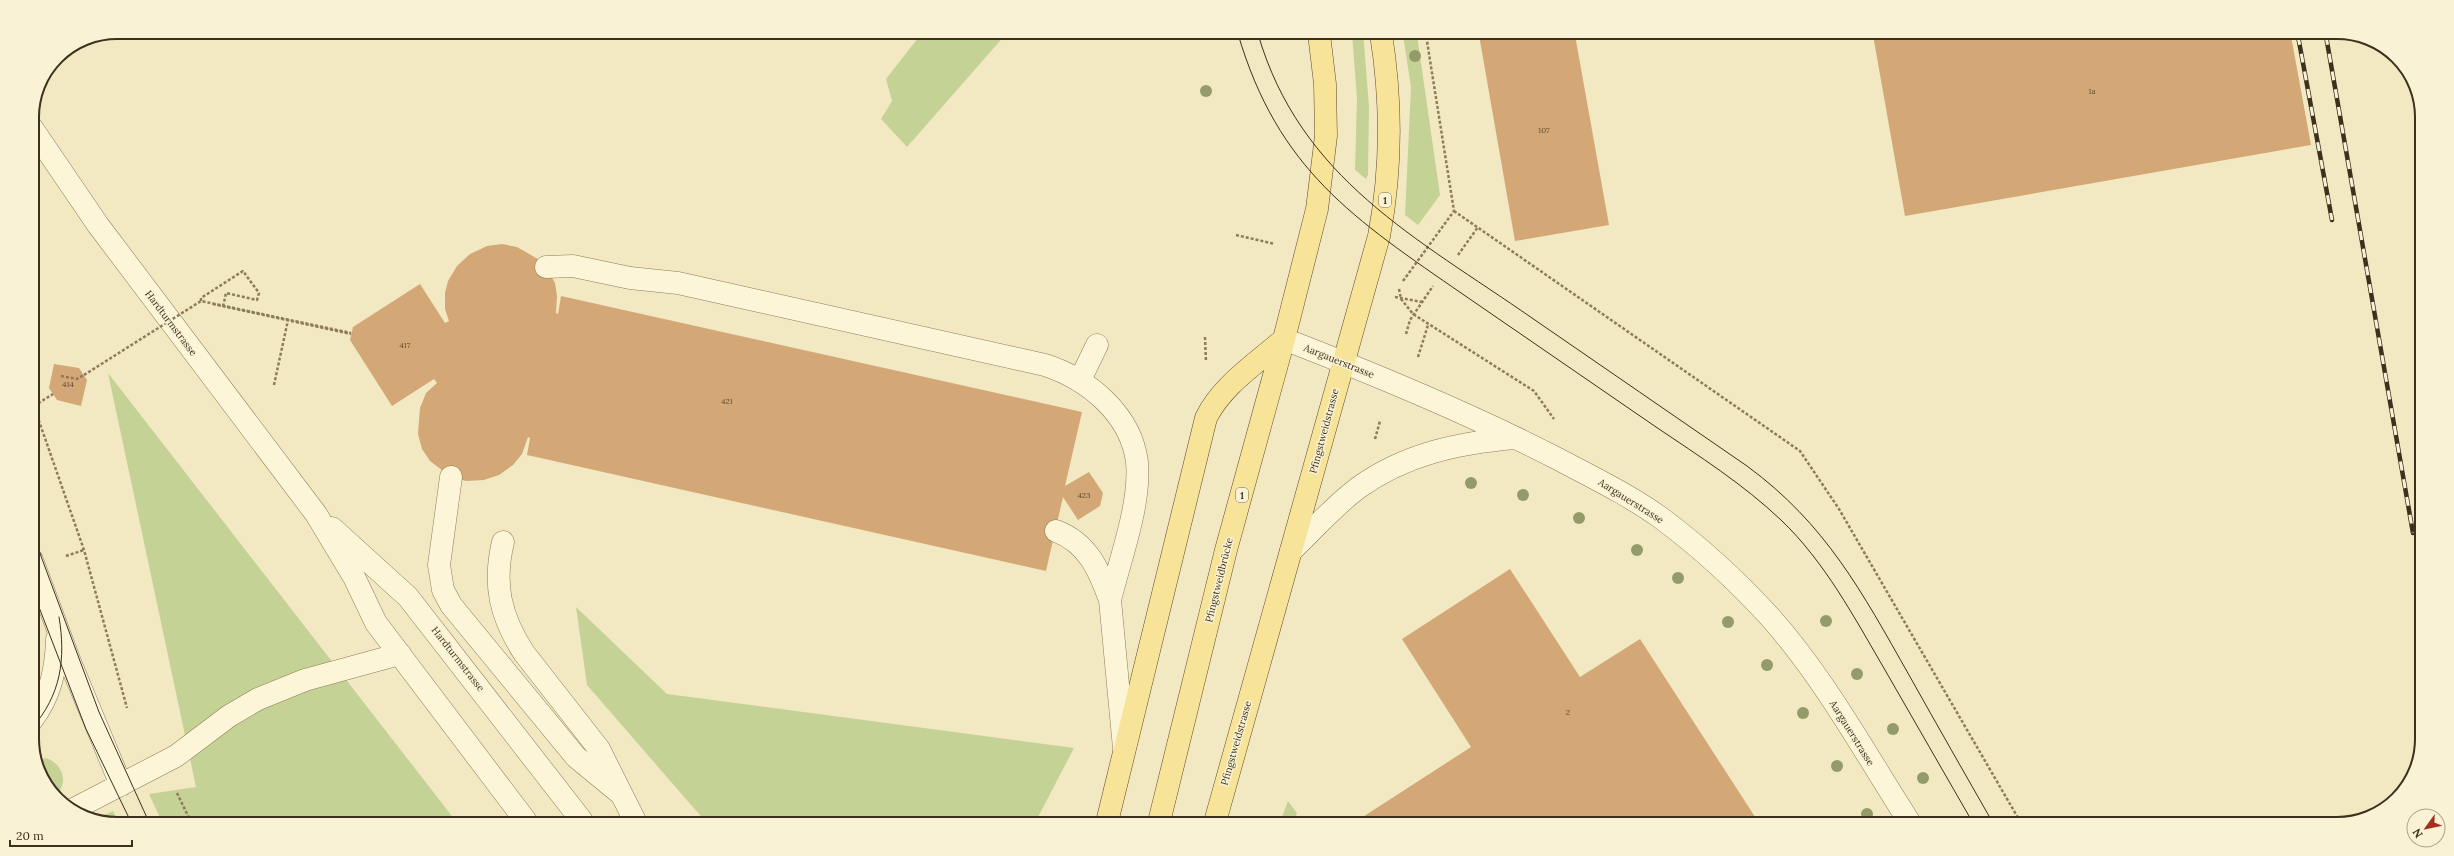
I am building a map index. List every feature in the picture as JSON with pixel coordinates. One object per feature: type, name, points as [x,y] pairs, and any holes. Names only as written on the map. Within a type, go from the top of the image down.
[{"type":"main road","name":"1","points":[[1284,339],[1308,251],[1322,178],[1326,110],[1319,39]]},
{"type":"main road","name":"Pfingstweidstrasse","points":[[1216,817],[1379,236],[1386,192],[1390,117],[1382,39]]},
{"type":"main road","points":[[1109,817],[1206,418],[1213,405],[1227,389],[1284,339]]},
{"type":"main road","name":"Pfingstweidbrücke","points":[[1160,817],[1226,550],[1284,339]]},
{"type":"street","name":"Hardturmstrasse","points":[[39,138],[98,225],[316,514],[354,577],[376,623],[523,817]]},
{"type":"street","points":[[546,267],[573,266],[630,278],[678,283],[1045,365],[1064,371],[1080,380],[1100,395],[1116,414],[1128,435],[1136,462],[1135,496],[1110,600]]},
{"type":"street","name":"Aargauerstrasse","points":[[1284,339],[1343,362],[1516,438],[1599,481],[1660,518],[1720,567],[1770,617],[1814,672],[1906,817]]},
{"type":"street","points":[[1080,380],[1097,345]]},
{"type":"street","points":[[1291,551],[1357,488],[1402,463],[1423,453],[1468,442],[1516,438]]},
{"type":"street","points":[[451,477],[439,565],[441,582],[446,597],[486,649],[576,757],[621,794]]},
{"type":"street","name":"Hardturmstrasse","points":[[316,514],[408,597],[580,817]]},
{"type":"street","points":[[1056,531],[1072,538],[1087,551],[1102,578],[1110,600],[1125,751]]},
{"type":"street","points":[[503,542],[499,560],[498,587],[504,613],[514,636],[524,653],[598,749],[633,817]]},
{"type":"street","points":[[39,578],[70,662],[121,785]]},
{"type":"street","points":[[39,707],[51,685],[57,653],[54,624],[41,583]]},
{"type":"street","points":[[78,807],[176,756],[228,716],[258,699],[305,680],[400,654]]},
{"type":"path","points":[[1427,39],[1454,211],[1404,278],[1399,288],[1401,299],[1413,314],[1428,325],[1534,391]]},
{"type":"path","points":[[1454,211],[1800,451],[1839,509],[2018,817]]},
{"type":"path","points":[[1458,256],[1478,227]]},
{"type":"path","points":[[1236,234],[1276,244]]},
{"type":"path","points":[[61,376],[76,379],[84,375],[201,301],[201,298],[244,271],[259,294],[257,300],[226,293],[223,307]]},
{"type":"path","points":[[1406,334],[1413,314],[1434,286]]},
{"type":"path","points":[[1390,296],[1422,302]]},
{"type":"path","points":[[201,301],[351,334],[213,304]]},
{"type":"path","points":[[274,385],[288,320]]},
{"type":"path","points":[[1421,348],[1428,325]]},
{"type":"path","points":[[39,403],[53,394]]},
{"type":"path","points":[[39,420],[84,550],[128,711]]},
{"type":"path","points":[[64,557],[84,550]]},
{"type":"path","points":[[175,789],[189,817]]},
{"type":"green space","points":[[917,39],[1002,39],[907,147],[881,119],[892,101],[886,79]]},
{"type":"green space","points":[[1352,39],[1364,39],[1369,107],[1368,175],[1366,179],[1355,170],[1357,98]]},
{"type":"green space","points":[[1404,39],[1418,39],[1440,195],[1418,225],[1405,215],[1411,87]]},
{"type":"green space","points":[[108,373],[453,817],[160,817],[149,794],[196,787]]},
{"type":"green space","points":[[576,607],[667,694],[1074,748],[1038,817],[702,817],[587,685]]},
{"type":"green space","points":[[46,758],[52,761],[57,764],[60,769],[63,779],[60,792],[47,774],[42,760]]},
{"type":"green space","points":[[1288,801],[1297,813],[1296,817],[1282,817]]},
{"type":"green space","points":[[113,811],[116,817],[112,817],[102,816]]},
{"type":"building","points":[[1480,39],[1576,39],[1609,225],[1515,241]]},
{"type":"building","points":[[1874,39],[2292,39],[2311,145],[1905,216]]},
{"type":"building","points":[[502,244],[517,247],[543,262],[555,283],[557,296],[556,313],[558,314],[561,296],[1082,412],[1065,486],[1089,472],[1103,493],[1100,506],[1078,520],[1063,497],[1046,571],[527,455],[530,438],[528,437],[522,454],[513,465],[499,475],[484,480],[466,481],[451,477],[430,461],[422,449],[418,434],[420,408],[426,393],[437,383],[434,379],[392,406],[350,340],[353,327],[420,284],[445,323],[449,321],[445,309],[445,293],[448,281],[457,266],[470,254],[487,246]]},
{"type":"building","points":[[54,364],[79,368],[87,380],[81,406],[57,400],[49,388]]},
{"type":"building","points":[[1510,569],[1580,677],[1640,639],[1755,817],[1363,817],[1471,747],[1402,639]]},
{"type":"tram line","points":[[1240,39],[1255,81],[1275,121],[1298,156],[1325,187],[1355,215],[1424,268],[1720,471],[1751,494],[1797,536],[1825,572],[1850,610],[1970,817]]},
{"type":"tram line","points":[[1260,39],[1277,85],[1302,128],[1333,166],[1368,200],[1406,231],[1447,260],[1747,466],[1775,488],[1799,511],[1840,561],[1875,615],[1990,817]]},
{"type":"tram line","points":[[39,551],[99,712],[147,817]]},
{"type":"tram line","points":[[39,607],[86,729],[129,817]]},
{"type":"tram line","points":[[39,719],[49,703],[59,676],[62,647],[59,617]]},
{"type":"railway","points":[[2299,39],[2332,220]]},
{"type":"railway","points":[[2327,39],[2413,533]]}]
